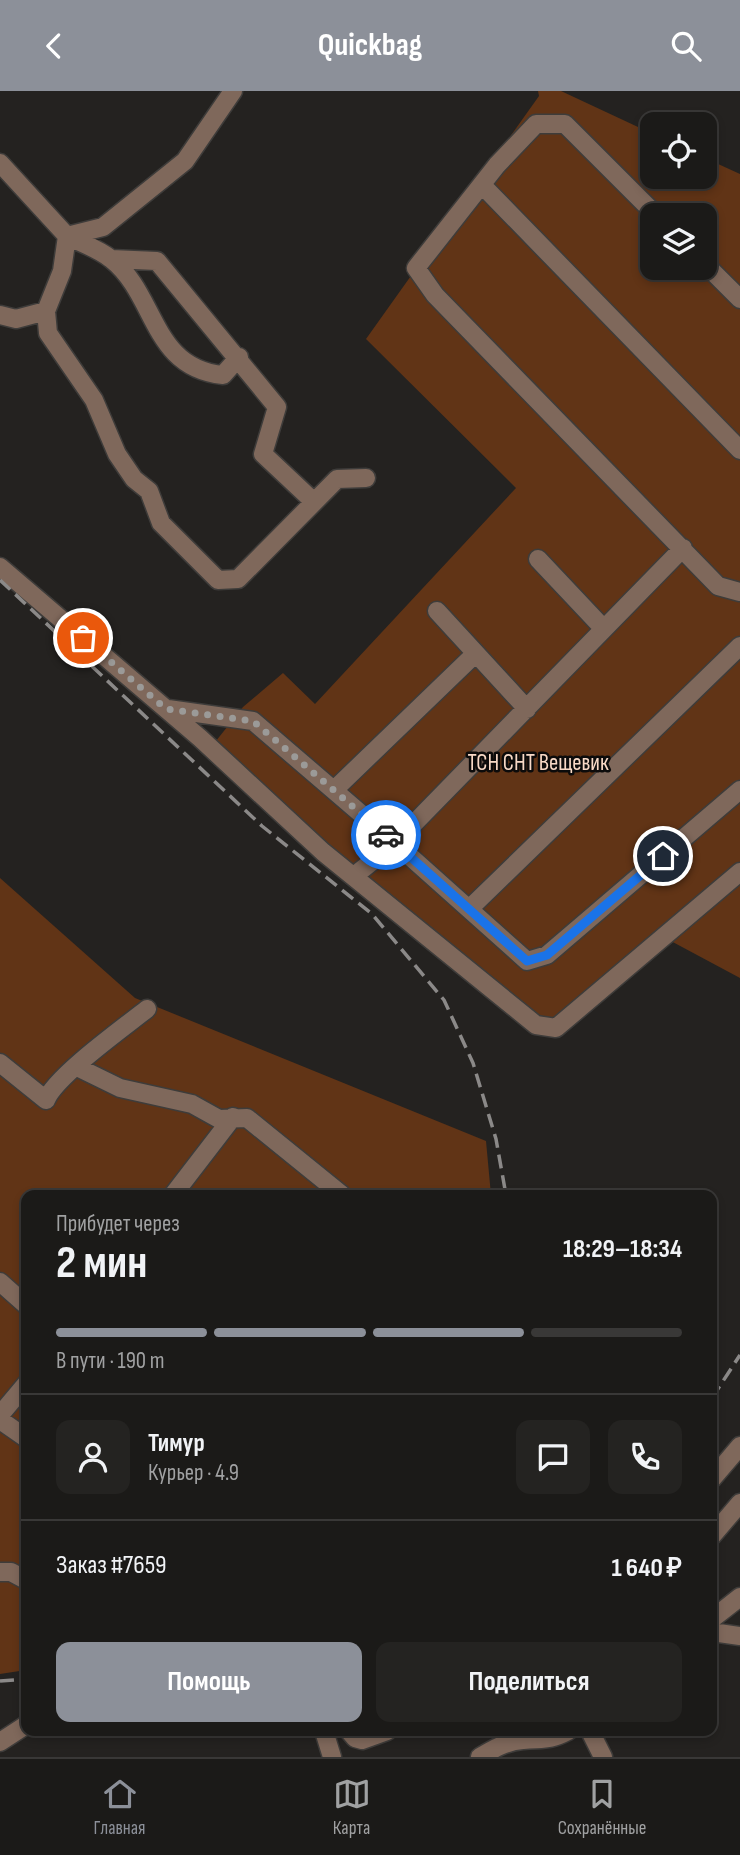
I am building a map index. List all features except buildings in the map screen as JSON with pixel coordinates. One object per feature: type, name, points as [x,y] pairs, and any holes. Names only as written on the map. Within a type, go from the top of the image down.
[{"type":"street","points":[[67,236],[103,227],[185,162],[233,91]]},
{"type":"street","points":[[644,203],[565,124],[536,124],[482,185],[416,268],[435,295],[719,586],[740,592]]},
{"type":"street","points":[[0,163],[67,236],[111,259],[129,280],[154,325],[180,359],[202,373],[223,375],[239,357]]},
{"type":"street","points":[[482,185],[740,450]]},
{"type":"street","points":[[67,236],[62,271],[46,311],[48,333],[94,400],[117,454],[134,479],[149,491],[161,523],[218,580],[238,579],[337,479],[366,478]]},
{"type":"street","points":[[111,259],[157,261],[239,357],[277,407],[263,454],[313,501]]},
{"type":"street","points":[[717,276],[740,299]]},
{"type":"street","points":[[0,315],[16,319],[46,311]]},
{"type":"street","points":[[354,876],[395,843],[683,548]]},
{"type":"street","points":[[538,559],[603,628]]},
{"type":"street","points":[[0,567],[166,709],[323,852],[536,1025],[556,1028],[740,872]]},
{"type":"street","points":[[437,611],[527,709]]},
{"type":"street","points":[[469,909],[740,646]]},
{"type":"street","points":[[334,790],[475,654]]},
{"type":"street","points":[[166,709],[253,721],[527,961],[547,955],[740,790]]},
{"type":"street","points":[[0,1063],[46,1100],[49,1093],[77,1067],[147,1009]]},
{"type":"street","points":[[77,1067],[120,1089],[192,1104],[219,1119],[247,1118],[336,1190]]},
{"type":"street","points":[[177,1190],[233,1117]]},
{"type":"street","points":[[0,1282],[21,1301]]},
{"type":"street","points":[[21,1391],[0,1418],[21,1433]]},
{"type":"street","points":[[717,1473],[740,1446]]},
{"type":"street","points":[[717,1530],[740,1503]]},
{"type":"street","points":[[0,1572],[11,1572],[21,1577]]},
{"type":"street","points":[[717,1615],[740,1597]]},
{"type":"street","points":[[717,1633],[740,1636]]},
{"type":"street","points":[[0,1742],[21,1728]]},
{"type":"street","points":[[326,1736],[332,1757]]},
{"type":"street","points":[[480,1757],[498,1746],[522,1740],[547,1741],[558,1736]]},
{"type":"street","points":[[592,1736],[603,1757]]},
{"type":"green space","name":"ТСН СНТ Вещевик","points":[[538,91],[561,91],[640,128],[640,189],[717,189],[717,163],[740,174],[740,880],[546,1035],[208,751],[243,707],[283,673],[315,704],[516,488],[366,339],[539,96]]},
{"type":"green space","points":[[0,878],[135,998],[486,1141],[491,1190],[21,1190],[21,1671],[0,1674]]},
{"type":"green space","points":[[740,882],[740,978],[669,940]]},
{"type":"railway","points":[[0,580],[262,826],[372,914],[444,1000],[473,1063],[496,1139],[505,1190]]},
{"type":"railway","points":[[717,1390],[740,1355]]},
{"type":"railway","points":[[0,1681],[21,1679]]},
{"type":"way so far","points":[[83,638],[166,709],[253,721],[386,835]]},
{"type":"route","points":[[386,835],[527,961],[547,955],[663,856]]}]
